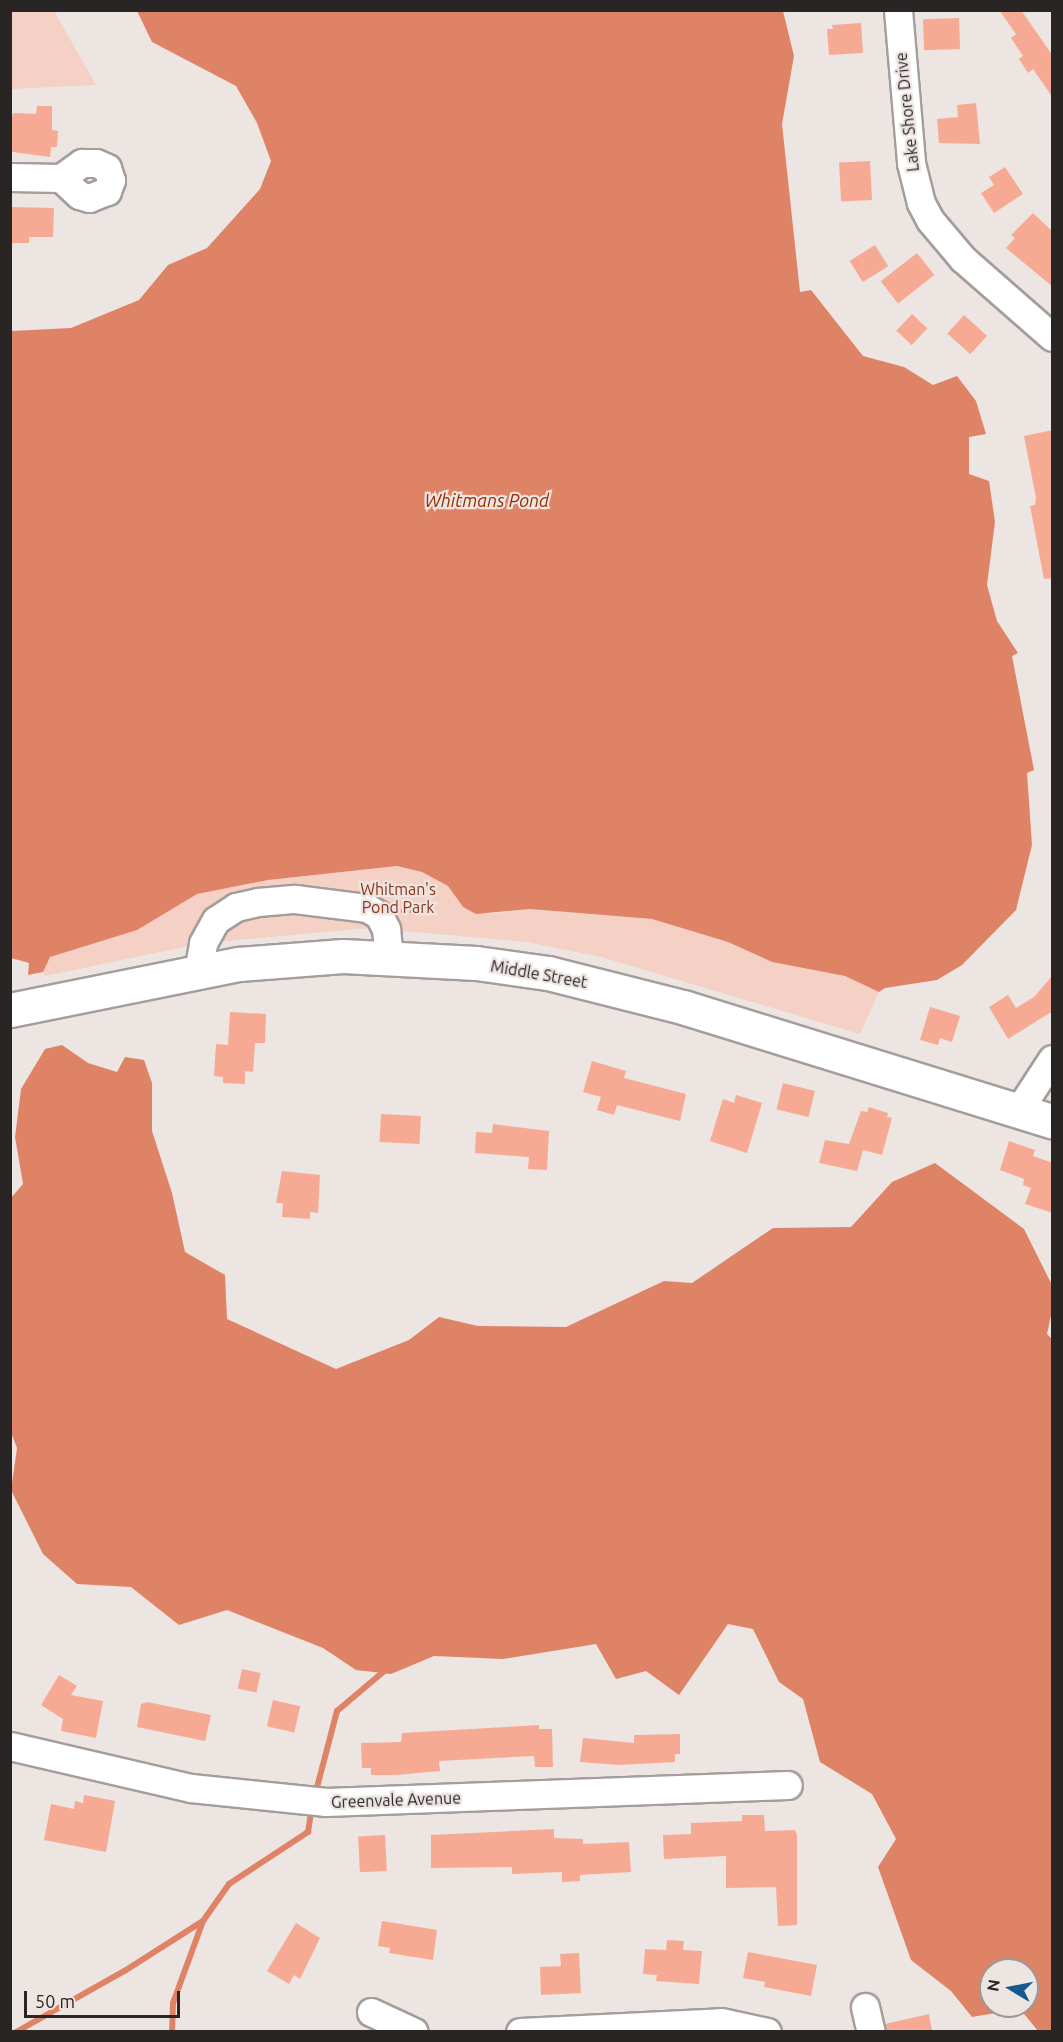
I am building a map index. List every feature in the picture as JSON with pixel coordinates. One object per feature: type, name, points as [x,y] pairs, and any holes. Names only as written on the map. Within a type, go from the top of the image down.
[{"type":"main road","name":"Middle Street","points":[[10,1010],[198,972],[285,960],[389,956],[476,963],[587,981],[1053,1121]]},
{"type":"street","name":"Lake Shore Drive","points":[[898,10],[911,163],[921,203],[930,220],[963,259],[1053,337]]},
{"type":"street","points":[[10,177],[61,178]]},
{"type":"street","points":[[198,972],[203,943],[216,920],[236,907],[258,902],[295,899],[367,908],[378,915],[386,929],[389,956]]},
{"type":"street","points":[[1018,1111],[1053,1059]]},
{"type":"street","name":"Greenvale Avenue","points":[[10,1746],[191,1788],[316,1802],[788,1785]]},
{"type":"street","points":[[371,2012],[414,2031]]},
{"type":"street","points":[[520,2031],[628,2030],[722,2022],[767,2031]]},
{"type":"green space","points":[[10,11],[54,11],[96,85],[11,89]]},
{"type":"green space","name":"Whitman's Pond Park","points":[[397,866],[422,872],[448,886],[463,907],[487,914],[530,909],[652,919],[728,942],[772,962],[845,976],[879,992],[860,1034],[601,957],[527,942],[370,928],[203,943],[45,976],[43,972],[49,957],[197,894],[268,880]]},
{"type":"water","name":"Whitmans Pond","points":[[137,11],[783,11],[794,56],[782,124],[800,292],[811,290],[863,356],[904,367],[933,385],[957,376],[976,401],[986,434],[969,437],[969,474],[989,481],[995,522],[987,585],[997,621],[1018,653],[1012,656],[1034,770],[1027,773],[1032,845],[1016,910],[962,965],[937,980],[885,988],[879,992],[845,976],[772,962],[728,942],[652,919],[530,909],[476,914],[463,907],[448,886],[422,872],[397,866],[268,880],[197,894],[137,930],[50,957],[43,972],[28,975],[29,963],[11,958],[11,331],[71,328],[139,300],[168,265],[207,248],[260,189],[271,161],[257,123],[236,86],[152,42]]},
{"type":"water","points":[[62,1045],[88,1063],[117,1072],[125,1057],[144,1060],[152,1083],[152,1131],[172,1193],[185,1252],[225,1275],[227,1319],[336,1369],[409,1340],[439,1317],[478,1326],[566,1327],[664,1281],[692,1283],[773,1228],[851,1227],[892,1182],[935,1163],[1024,1229],[1052,1285],[1052,1311],[1047,1334],[1052,1339],[1052,2031],[1038,2031],[1027,2018],[1039,2018],[1039,1958],[979,1958],[979,2016],[972,2017],[951,1991],[911,1960],[878,1867],[896,1839],[872,1794],[820,1762],[803,1699],[779,1682],[753,1629],[728,1624],[679,1695],[646,1671],[616,1679],[596,1644],[503,1659],[434,1656],[391,1674],[356,1670],[323,1648],[227,1610],[179,1625],[131,1587],[77,1584],[43,1554],[11,1490],[17,1448],[10,1430],[10,1199],[23,1184],[15,1137],[21,1089],[45,1049]]},
{"type":"building","points":[[999,10],[1021,10],[1053,56],[1053,98],[1033,69],[1028,73],[1019,59],[1023,56],[1011,38],[1016,34]]},
{"type":"building","points":[[959,18],[960,49],[924,50],[923,19]]},
{"type":"building","points":[[861,23],[863,53],[829,55],[827,29],[833,29],[832,25]]},
{"type":"building","points":[[976,103],[980,144],[939,143],[937,119],[958,117],[957,105]]},
{"type":"building","points":[[37,106],[52,106],[52,130],[58,131],[57,147],[51,147],[50,157],[13,152],[10,148],[10,118],[14,113],[36,114]]},
{"type":"building","points":[[870,161],[872,200],[841,202],[839,163]]},
{"type":"building","points":[[1005,167],[1023,194],[994,213],[981,193],[994,185],[989,177]]},
{"type":"building","points":[[10,207],[54,208],[53,237],[29,237],[29,243],[10,243]]},
{"type":"building","points":[[1033,213],[1053,232],[1053,287],[1006,248],[1015,238],[1011,235]]},
{"type":"building","points":[[875,245],[888,266],[863,282],[850,261]]},
{"type":"building","points":[[917,253],[934,275],[898,303],[881,281]]},
{"type":"building","points":[[912,314],[927,328],[912,345],[896,331]]},
{"type":"building","points":[[964,315],[987,336],[970,354],[947,334]]},
{"type":"building","points":[[1053,430],[1053,578],[1044,579],[1030,506],[1035,505],[1036,498],[1024,436]]},
{"type":"building","points":[[1053,975],[1053,1011],[1008,1039],[989,1007],[1008,995],[1016,1008],[1034,997]]},
{"type":"building","points":[[930,1007],[960,1016],[952,1042],[940,1038],[938,1045],[920,1040]]},
{"type":"building","points":[[230,1012],[266,1014],[265,1043],[255,1043],[253,1072],[245,1071],[245,1084],[223,1083],[223,1077],[214,1076],[216,1044],[228,1045]]},
{"type":"building","points":[[592,1061],[626,1071],[624,1078],[686,1094],[680,1121],[617,1105],[614,1115],[597,1110],[601,1097],[583,1092]]},
{"type":"building","points":[[783,1083],[815,1091],[808,1117],[776,1109]]},
{"type":"building","points":[[736,1095],[762,1103],[747,1153],[710,1141],[723,1099],[734,1103]]},
{"type":"building","points":[[869,1107],[888,1113],[887,1117],[892,1118],[882,1155],[863,1150],[857,1171],[819,1163],[825,1140],[849,1144],[861,1111],[867,1112]]},
{"type":"building","points":[[381,1114],[421,1116],[419,1144],[380,1142]]},
{"type":"building","points":[[493,1124],[549,1131],[547,1170],[528,1169],[529,1157],[475,1153],[476,1132],[492,1133]]},
{"type":"building","points":[[1009,1141],[1035,1150],[1033,1156],[1053,1163],[1053,1213],[1025,1204],[1031,1188],[1023,1185],[1024,1179],[1000,1170]]},
{"type":"building","points":[[282,1171],[320,1175],[318,1213],[310,1212],[310,1219],[282,1217],[283,1203],[276,1203]]},
{"type":"building","points":[[242,1669],[261,1673],[256,1693],[238,1689]]},
{"type":"building","points":[[59,1675],[77,1686],[71,1695],[103,1701],[96,1738],[61,1731],[63,1719],[41,1705]]},
{"type":"building","points":[[273,1700],[300,1706],[294,1733],[267,1726]]},
{"type":"building","points":[[147,1702],[211,1715],[205,1741],[137,1727],[141,1704]]},
{"type":"building","points":[[539,1725],[539,1729],[552,1729],[553,1767],[535,1767],[534,1756],[439,1761],[440,1771],[396,1775],[371,1775],[371,1768],[362,1768],[361,1743],[401,1742],[402,1733]]},
{"type":"building","points":[[680,1734],[680,1754],[675,1754],[675,1762],[619,1765],[580,1762],[583,1738],[634,1743],[634,1735]]},
{"type":"building","points":[[84,1795],[115,1801],[106,1852],[44,1840],[51,1804],[74,1809],[75,1801],[83,1803]]},
{"type":"building","points":[[742,1815],[764,1815],[765,1831],[795,1830],[797,1835],[797,1925],[778,1926],[776,1887],[726,1888],[726,1856],[664,1859],[663,1835],[691,1834],[691,1823],[742,1821]]},
{"type":"building","points":[[554,1829],[554,1838],[583,1839],[583,1844],[629,1842],[631,1872],[580,1875],[580,1881],[562,1882],[562,1872],[512,1874],[512,1867],[431,1868],[431,1835]]},
{"type":"building","points":[[385,1835],[387,1871],[360,1872],[358,1836]]},
{"type":"building","points":[[382,1921],[437,1930],[433,1960],[389,1953],[390,1948],[378,1946]]},
{"type":"building","points":[[296,1923],[320,1938],[300,1979],[294,1975],[289,1984],[267,1971]]},
{"type":"building","points":[[667,1940],[684,1941],[683,1950],[702,1951],[699,1984],[656,1981],[657,1975],[643,1974],[645,1949],[666,1950]]},
{"type":"building","points":[[748,1952],[817,1965],[811,1996],[764,1987],[765,1982],[743,1978]]},
{"type":"building","points":[[579,1953],[581,1993],[541,1995],[540,1967],[561,1966],[560,1954]]},
{"type":"building","points":[[929,2014],[932,2031],[886,2031],[885,2024]]},
{"type":"waterway","points":[[315,1795],[337,1711],[383,1672],[382,1668]]},
{"type":"waterway","points":[[16,2032],[126,1970],[203,1921],[229,1884],[308,1832],[312,1808]]},
{"type":"waterway","points":[[172,2032],[173,2003],[203,1921]]}]
